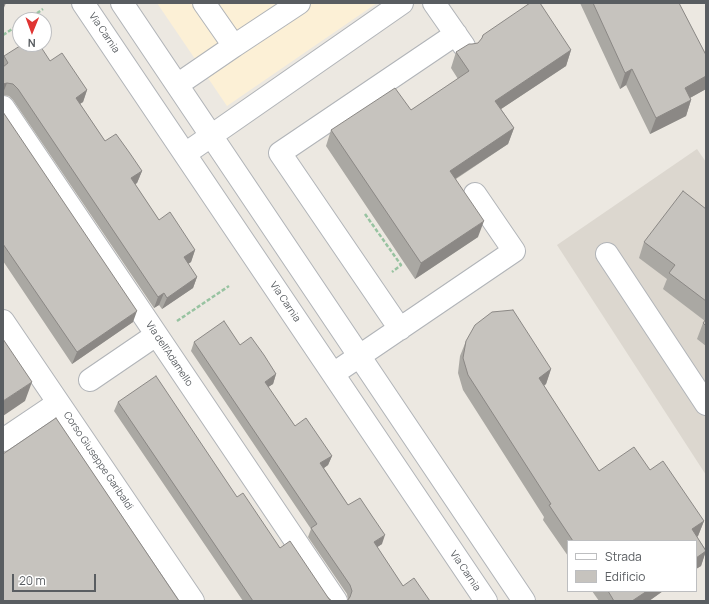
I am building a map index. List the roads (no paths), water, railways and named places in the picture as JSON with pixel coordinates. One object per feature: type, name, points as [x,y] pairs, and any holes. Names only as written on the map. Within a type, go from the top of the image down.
[{"type":"street","name":"Via Carnia","points":[[83,3],[486,601]]},
{"type":"street","points":[[122,3],[524,601]]},
{"type":"street","points":[[204,3],[234,46]]},
{"type":"street","points":[[177,85],[299,3]]},
{"type":"street","points":[[185,154],[402,3]]},
{"type":"street","points":[[400,329],[280,153],[461,41],[434,3]]},
{"type":"street","points":[[134,79],[161,61]]},
{"type":"street","name":"Via dell'Adamello","points":[[3,106],[156,336],[336,601]]},
{"type":"street","points":[[333,374],[514,251],[475,194]]},
{"type":"street","points":[[608,254],[706,404]]},
{"type":"street","name":"Corso Giuseppe Garibaldi","points":[[3,321],[193,601]]},
{"type":"street","points":[[90,380],[156,336]]},
{"type":"street","points":[[3,440],[58,403]]},
{"type":"street","points":[[443,538],[470,520]]}]
